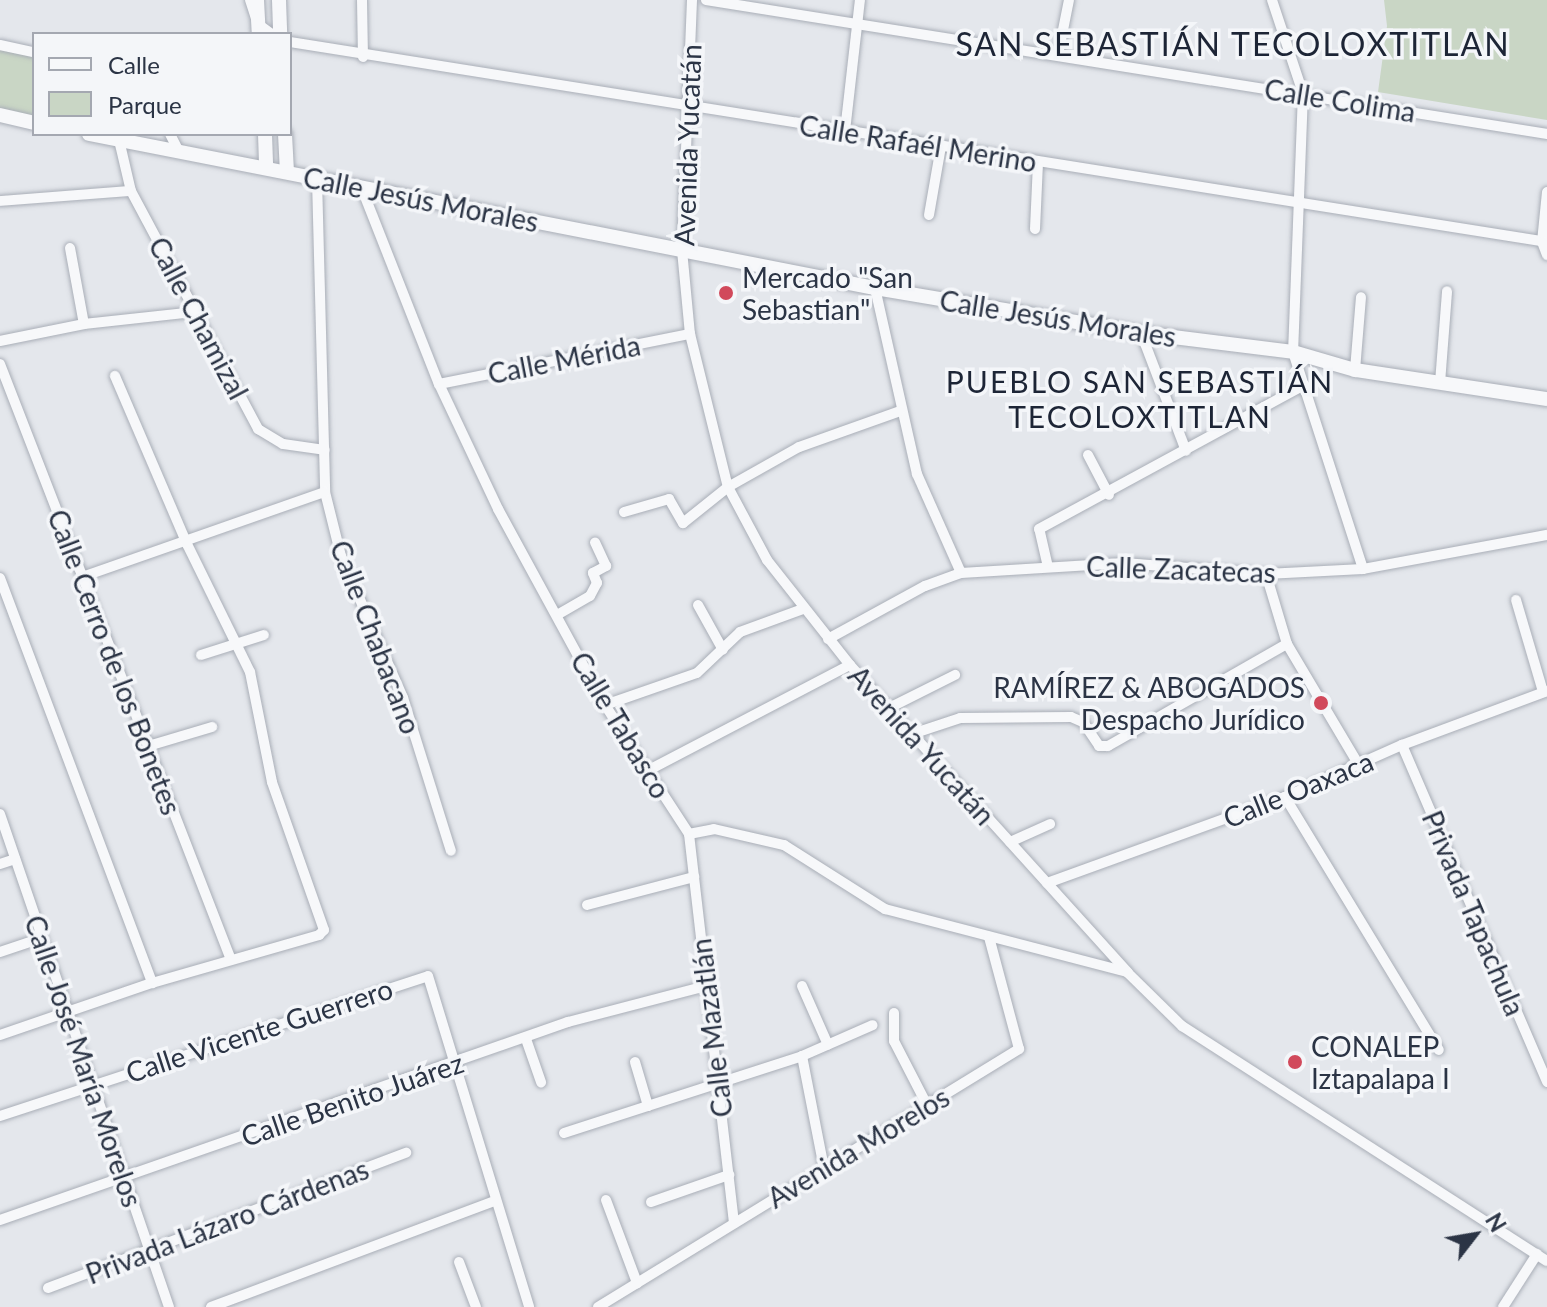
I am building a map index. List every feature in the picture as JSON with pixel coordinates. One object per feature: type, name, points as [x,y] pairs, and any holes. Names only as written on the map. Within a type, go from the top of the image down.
[{"type":"street","points":[[250,0],[258,29]]},
{"type":"street","points":[[257,0],[258,29]]},
{"type":"street","points":[[279,0],[280,32]]},
{"type":"street","points":[[362,0],[363,57]]},
{"type":"street","name":"Avenida Yucatán","points":[[692,0],[682,250],[690,334],[728,487],[767,560],[850,665],[1128,973],[1182,1026],[1542,1258]]},
{"type":"street","name":"Calle Colima","points":[[706,0],[1547,134]]},
{"type":"street","points":[[845,131],[860,0]]},
{"type":"street","points":[[1058,55],[1069,0]]},
{"type":"street","points":[[1272,0],[1303,93],[1293,352],[1363,569]]},
{"type":"street","name":"Calle Rafaél Merino","points":[[292,42],[363,57],[1544,242]]},
{"type":"street","points":[[0,45],[32,52]]},
{"type":"street","points":[[0,115],[32,123]]},
{"type":"street","name":"Calle Jesús Morales","points":[[99,136],[875,288],[1141,333],[1293,352],[1355,370],[1547,399]]},
{"type":"street","points":[[171,136],[178,150]]},
{"type":"street","points":[[265,136],[266,168]]},
{"type":"street","points":[[285,136],[287,172]]},
{"type":"street","name":"Calle Chamizal","points":[[119,140],[131,191],[258,429],[283,444],[325,450]]},
{"type":"street","points":[[929,215],[941,146]]},
{"type":"street","points":[[1035,229],[1038,162]]},
{"type":"street","name":"Calle Chabacano","points":[[317,179],[325,492],[341,556],[403,698],[451,851]]},
{"type":"street","name":"Calle Tabasco","points":[[362,189],[439,384],[605,705],[689,834]]},
{"type":"street","points":[[0,201],[131,191]]},
{"type":"street","points":[[1547,192],[1544,242],[1547,255]]},
{"type":"street","points":[[70,248],[84,324]]},
{"type":"street","points":[[875,288],[900,411],[917,474],[961,573]]},
{"type":"street","points":[[1440,383],[1447,291]]},
{"type":"street","points":[[1355,370],[1361,297]]},
{"type":"street","points":[[0,341],[84,324],[195,312]]},
{"type":"street","points":[[1141,333],[1186,451]]},
{"type":"street","name":"Calle Mérida","points":[[439,384],[690,334]]},
{"type":"street","name":"Calle Cerro de los Bonetes","points":[[0,364],[231,960]]},
{"type":"street","points":[[0,1035],[152,983],[319,935],[324,924],[272,782],[250,672],[187,544],[115,376]]},
{"type":"street","points":[[1048,567],[1039,529],[1109,495],[1304,385]]},
{"type":"street","points":[[624,512],[669,499],[683,523],[728,487],[799,447],[900,411]]},
{"type":"street","points":[[1088,455],[1109,495]]},
{"type":"street","points":[[82,577],[187,544],[325,492]]},
{"type":"street","name":"Calle Zacatecas","points":[[828,639],[925,586],[961,573],[1124,563],[1266,574],[1363,569],[1547,535]]},
{"type":"street","points":[[557,615],[590,596],[597,583],[593,573],[606,566],[595,542]]},
{"type":"street","points":[[1266,574],[1287,644],[1360,767]]},
{"type":"street","points":[[0,578],[152,983]]},
{"type":"street","points":[[1516,600],[1545,692]]},
{"type":"street","points":[[698,605],[723,650]]},
{"type":"street","points":[[605,705],[697,673],[740,632],[803,609]]},
{"type":"street","points":[[201,655],[264,635]]},
{"type":"street","points":[[912,734],[960,718],[1071,717],[1083,722],[1099,746],[1108,746],[1287,644]]},
{"type":"street","points":[[647,771],[850,665]]},
{"type":"street","points":[[889,708],[955,675]]},
{"type":"street","name":"Calle Oaxaca","points":[[1047,883],[1285,797],[1360,767],[1402,745],[1545,692]]},
{"type":"street","points":[[148,746],[212,727]]},
{"type":"street","name":"Privada Tapachula","points":[[1402,745],[1547,1082]]},
{"type":"street","points":[[1285,797],[1439,1050]]},
{"type":"street","name":"Calle José María Morelos","points":[[0,814],[169,1307]]},
{"type":"street","points":[[1010,842],[1050,824]]},
{"type":"street","points":[[689,834],[714,829],[784,845],[885,909],[1128,973]]},
{"type":"street","name":"Calle Mazatlán","points":[[689,834],[734,1223]]},
{"type":"street","points":[[0,864],[15,859]]},
{"type":"street","points":[[587,905],[694,877]]},
{"type":"street","name":"Avenida Morelos","points":[[598,1307],[1019,1049],[989,937]]},
{"type":"street","points":[[0,952],[42,938]]},
{"type":"street","name":"Calle Vicente Guerrero","points":[[0,1116],[92,1083],[428,976],[458,1062]]},
{"type":"street","name":"Calle Benito Juárez","points":[[0,1220],[125,1179],[568,1022],[706,986]]},
{"type":"street","points":[[802,986],[828,1045]]},
{"type":"street","points":[[894,1013],[894,1041],[927,1105]]},
{"type":"street","points":[[564,1133],[802,1056],[873,1025]]},
{"type":"street","points":[[526,1039],[541,1082]]},
{"type":"street","points":[[802,1056],[824,1168]]},
{"type":"street","points":[[458,1062],[495,1201],[529,1307]]},
{"type":"street","points":[[635,1062],[648,1106]]},
{"type":"street","name":"Privada Lázaro Cárdenas","points":[[48,1288],[406,1153]]},
{"type":"street","points":[[651,1202],[729,1175]]},
{"type":"street","points":[[606,1200],[637,1283]]},
{"type":"street","points":[[211,1307],[495,1201]]},
{"type":"street","points":[[1503,1307],[1542,1258]]},
{"type":"street","points":[[459,1262],[476,1307]]},
{"type":"green space","points":[[1384,0],[1547,0],[1547,120],[1378,92],[1387,26]]},
{"type":"green space","points":[[0,49],[32,55],[32,120],[0,114]]},
{"type":"place","name":"Mercado \"San Sebastian\"","points":[[726,293]]},
{"type":"place","name":"RAMÍREZ & ABOGADOS Despacho Jurídico","points":[[1321,703]]},
{"type":"place","name":"CONALEP Iztapalapa I","points":[[1295,1062]]},
{"type":"district","name":"SAN SEBASTIÁN TECOLOXTITLAN","points":[[1233,44]]},
{"type":"district","name":"PUEBLO SAN SEBASTIÁN TECOLOXTITLAN","points":[[1140,398]]}]
